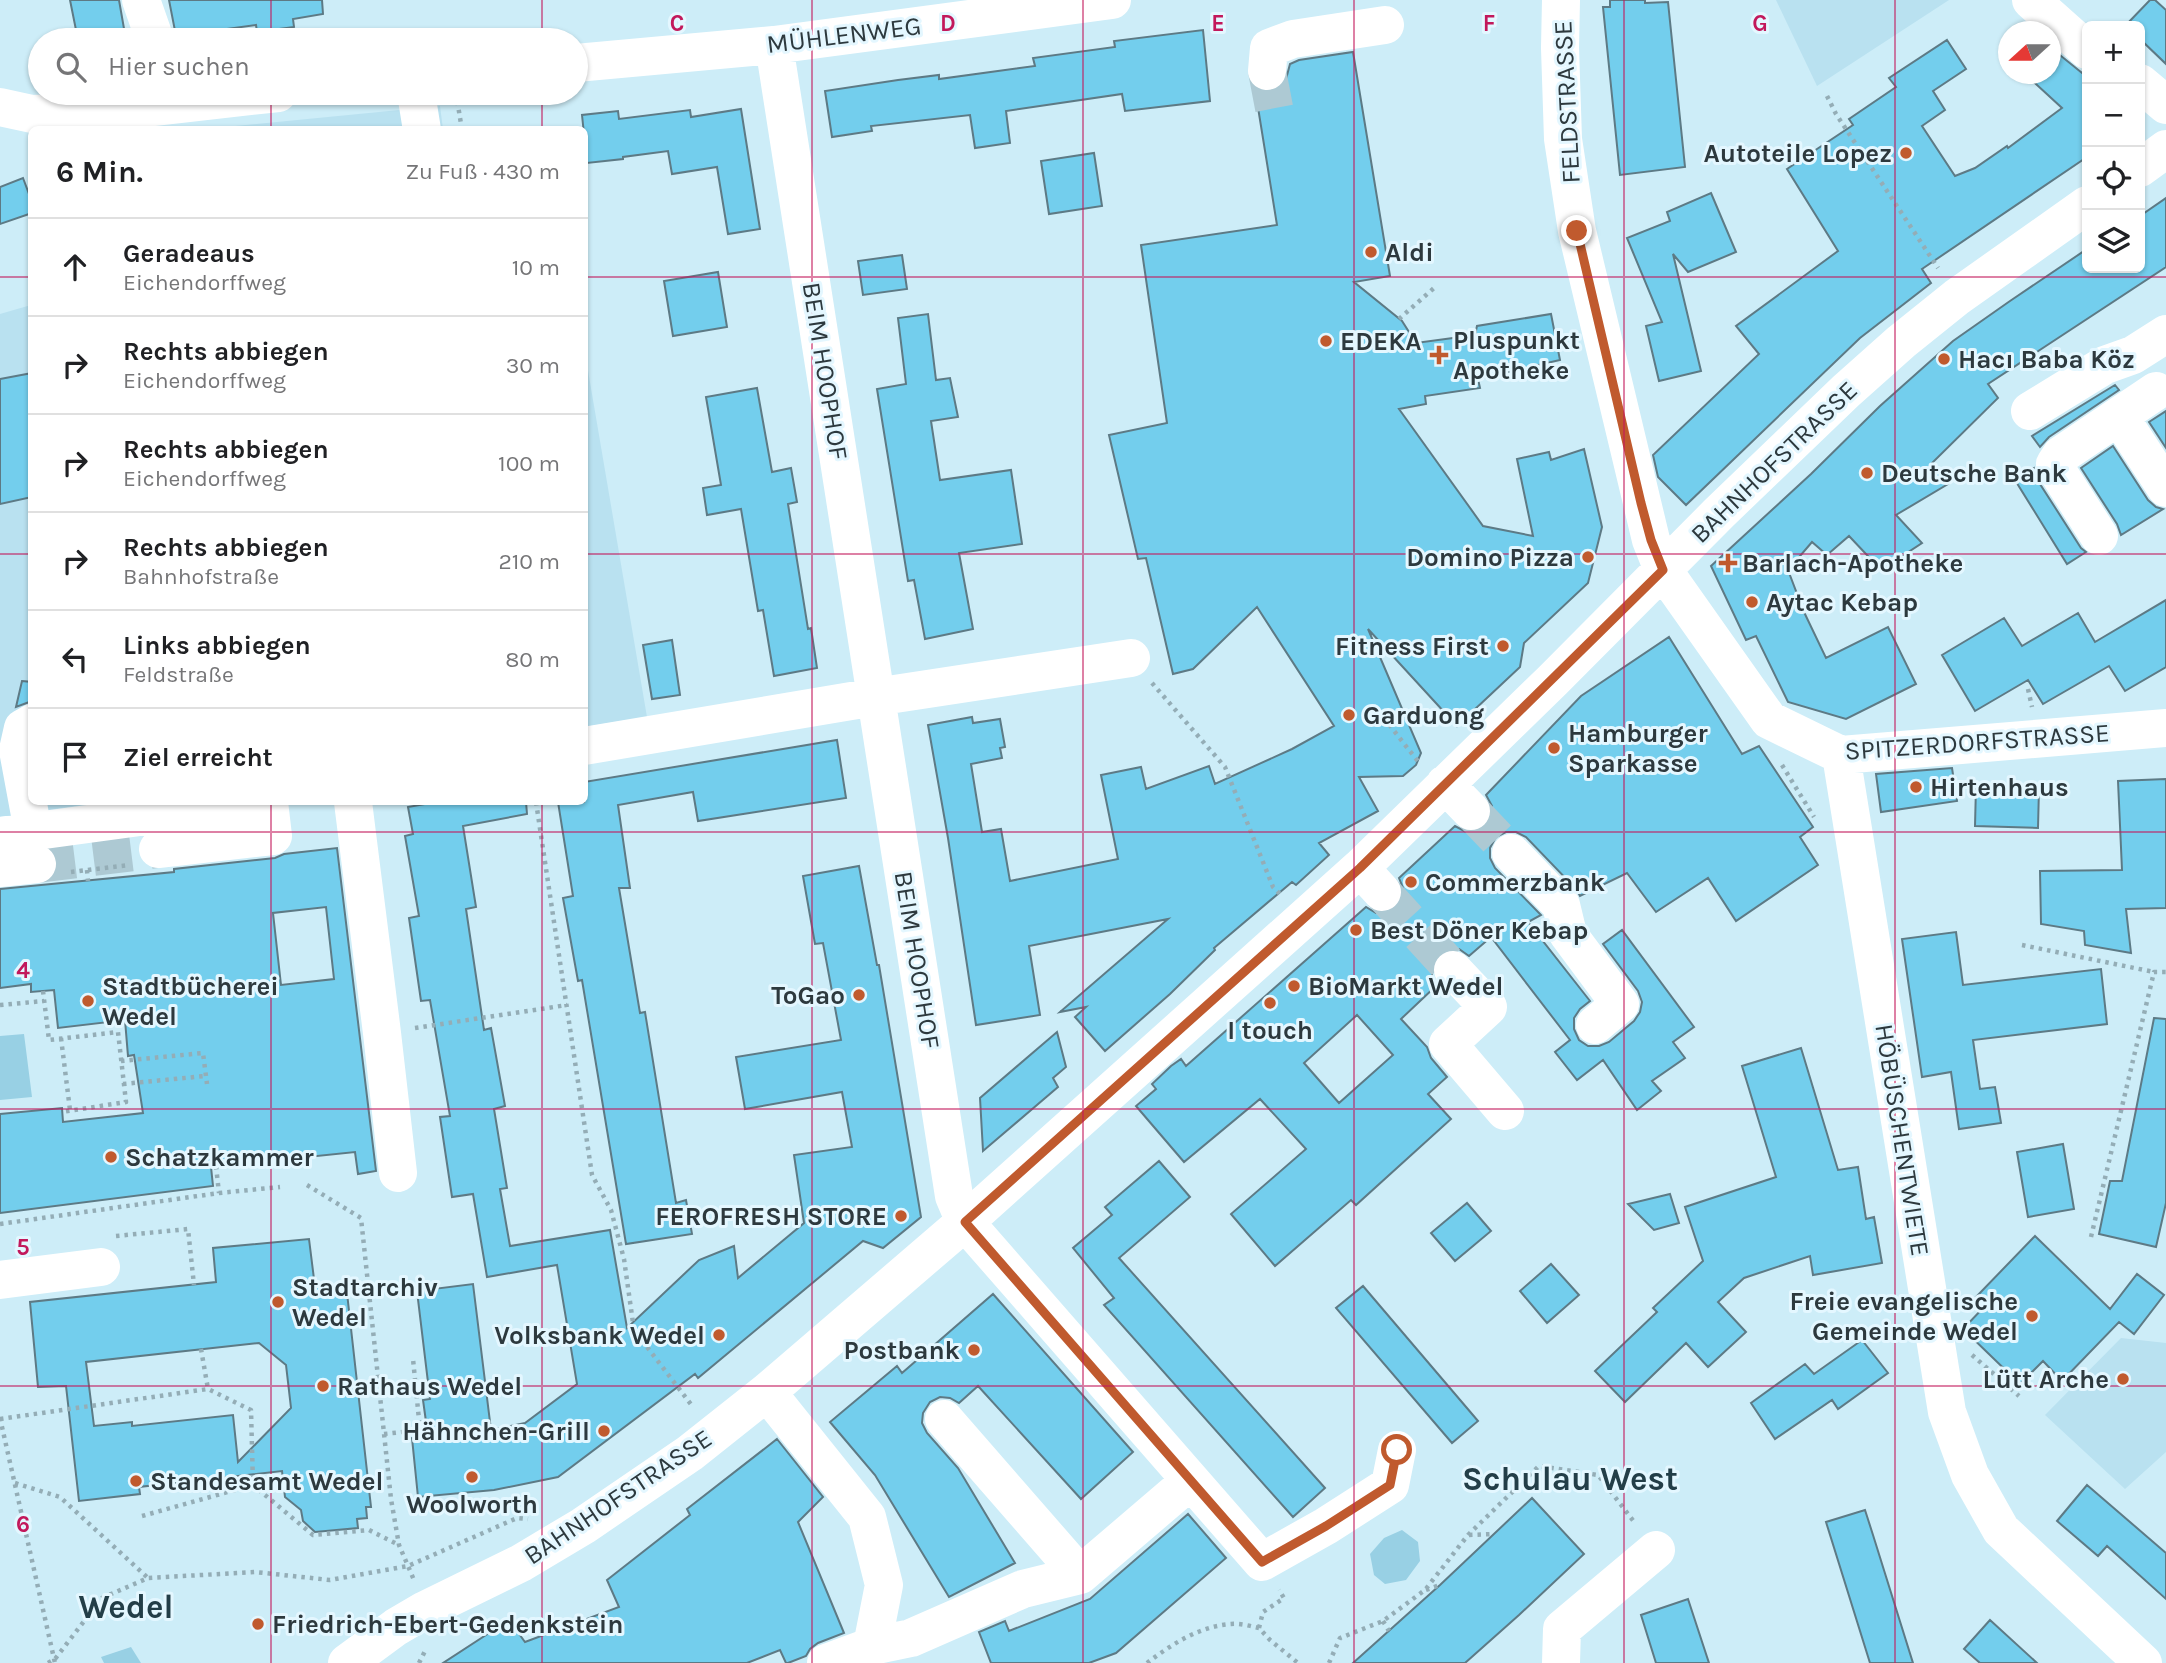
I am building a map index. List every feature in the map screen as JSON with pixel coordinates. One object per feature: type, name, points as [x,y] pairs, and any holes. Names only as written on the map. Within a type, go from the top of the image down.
[{"type":"street","points":[[141,0],[151,28]]},
{"type":"street","name":"MÜHLENWEG","points":[[588,62],[774,45],[1112,0]]},
{"type":"street","name":"FELDSTRASSE","points":[[1561,0],[1563,139],[1577,231],[1641,503],[1663,570]]},
{"type":"street","points":[[2031,0],[2082,46]]},
{"type":"street","points":[[1267,71],[1269,48],[1293,39],[1385,25]]},
{"type":"street","name":"BEIM HOOPHOF","points":[[774,45],[954,1196],[965,1222]]},
{"type":"street","points":[[2141,84],[2166,105]]},
{"type":"street","points":[[0,107],[32,114],[127,110],[147,105]]},
{"type":"street","points":[[418,105],[421,126]]},
{"type":"street","points":[[2145,164],[2166,149]]},
{"type":"street","name":"BAHNHOFSTRASSE","points":[[353,1661],[396,1627],[425,1610],[522,1563],[583,1527],[690,1453],[767,1392],[965,1222],[1302,921],[1371,880],[1663,570],[1846,391],[1957,297],[2082,209]]},
{"type":"street","points":[[2030,411],[2105,365],[2133,355],[2166,334]]},
{"type":"street","points":[[2123,358],[2143,385],[2161,392]]},
{"type":"street","points":[[2099,536],[2055,464],[2062,456],[2119,416],[2161,392]]},
{"type":"street","points":[[2119,416],[2166,488]]},
{"type":"street","name":"SPITZERDORFSTRASSE","points":[[1663,570],[1769,720],[1840,755],[2166,728]]},
{"type":"street","points":[[588,745],[875,696],[1131,658]]},
{"type":"street","points":[[28,726],[23,729],[18,750],[35,851]]},
{"type":"street","name":"HÖBÜSCHENTWIETE","points":[[1840,755],[1947,1412],[1970,1475],[2001,1530],[2143,1663]]},
{"type":"street","points":[[0,868],[35,851],[237,805]]},
{"type":"street","points":[[149,857],[274,836],[269,805]]},
{"type":"street","points":[[353,805],[398,1173]]},
{"type":"street","points":[[1511,853],[1561,905],[1568,934],[1620,1004],[1595,1025]]},
{"type":"street","points":[[1453,970],[1488,1007],[1448,1044],[1506,1111]]},
{"type":"street","points":[[965,1222],[1262,1562],[1326,1526],[1390,1485],[1397,1450]]},
{"type":"street","points":[[0,1280],[101,1267]]},
{"type":"street","points":[[767,1392],[867,1517],[884,1585],[872,1646]]},
{"type":"street","points":[[944,1419],[1080,1575]]},
{"type":"street","points":[[826,1663],[872,1646],[911,1638],[1023,1589],[1080,1575],[1190,1480]]},
{"type":"street","points":[[1561,1663],[1562,1629],[1656,1550]]},
{"type":"path","points":[[1827,96],[1836,114],[1957,297]]},
{"type":"path","points":[[458,105],[461,126]]},
{"type":"path","points":[[1399,319],[1434,288]]},
{"type":"path","points":[[1131,658],[1225,767],[1273,887],[1302,921]]},
{"type":"path","points":[[1384,718],[1452,795]]},
{"type":"path","points":[[536,805],[592,1175],[611,1210],[624,1259],[634,1330],[698,1413]]},
{"type":"path","points":[[35,851],[87,870],[149,857]]},
{"type":"path","points":[[87,870],[88,881]]},
{"type":"path","points":[[2022,946],[2154,972],[2166,972]]},
{"type":"path","points":[[2091,1237],[2154,972]]},
{"type":"path","points":[[43,991],[49,1040],[118,1032],[126,1102],[62,1112]]},
{"type":"path","points":[[0,1004],[44,1001]]},
{"type":"path","points":[[382,1032],[567,1005]]},
{"type":"path","points":[[61,1038],[70,1110]]},
{"type":"path","points":[[121,1061],[202,1053],[207,1084]]},
{"type":"path","points":[[123,1084],[205,1076]]},
{"type":"path","points":[[216,1166],[219,1193]]},
{"type":"path","points":[[307,1185],[361,1218],[391,1499],[400,1545],[416,1587]]},
{"type":"path","points":[[0,1224],[280,1187]]},
{"type":"path","points":[[188,1229],[194,1284]]},
{"type":"path","points":[[1934,1330],[1969,1352],[2019,1396]]},
{"type":"path","points":[[201,1349],[208,1389]]},
{"type":"path","points":[[384,1434],[420,1430],[413,1359]]},
{"type":"path","points":[[55,1661],[0,1418],[208,1389],[251,1410],[253,1485],[313,1535],[369,1530],[400,1545]]},
{"type":"path","points":[[1426,1590],[1468,1535],[1539,1466],[1598,1475],[1656,1550]]},
{"type":"path","points":[[15,1483],[60,1497],[148,1578]]},
{"type":"path","points":[[142,1516],[253,1485]]},
{"type":"path","points":[[1468,1535],[1494,1534]]},
{"type":"path","points":[[48,1663],[55,1661],[102,1598],[148,1578],[255,1572],[330,1580],[408,1566]]},
{"type":"path","points":[[1329,1663],[1340,1638],[1383,1621],[1426,1590],[1440,1585]]},
{"type":"path","points":[[1383,1621],[1389,1631]]},
{"type":"path","points":[[1147,1663],[1171,1644],[1204,1630],[1233,1624],[1259,1628],[1298,1663]]},
{"type":"shaded area","points":[[1776,0],[1949,0],[1817,86]]},
{"type":"shaded area","points":[[440,106],[443,126],[235,126]]},
{"type":"shaded area","points":[[28,306],[28,805],[82,805],[0,817],[0,314]]},
{"type":"shaded area","points":[[588,370],[647,717],[588,726]]},
{"type":"shaded area","points":[[24,1034],[32,1097],[0,1100],[0,1036]]},
{"type":"shaded area","name":"Lütt Arche","points":[[2121,1338],[2166,1343],[2166,1452],[2125,1489],[2045,1415]]},
{"type":"shaded area","points":[[1402,1530],[1418,1542],[1420,1561],[1406,1580],[1385,1584],[1374,1575],[1370,1554],[1384,1538]]},
{"type":"shaded area","points":[[131,1647],[141,1663],[104,1663],[101,1657]]},
{"type":"building","points":[[70,0],[119,0],[124,28],[76,28]]},
{"type":"building","points":[[169,0],[322,0],[323,14],[293,19],[294,27],[256,28],[256,25],[234,28],[174,28]]},
{"type":"building","points":[[1610,0],[1668,2],[1685,167],[1620,175],[1603,7],[1610,7]]},
{"type":"building","points":[[2150,0],[2155,0],[2166,10],[2166,64],[2145,44],[2145,21],[2130,21]]},
{"type":"building","points":[[1203,30],[1210,101],[1125,111],[1122,94],[1006,111],[1010,143],[975,148],[970,115],[871,126],[872,131],[832,137],[825,91],[939,75],[939,79],[1035,66],[1033,58],[1115,47],[1114,41]]},
{"type":"building","points":[[1947,40],[1966,69],[1933,91],[1945,110],[1922,126],[1955,176],[1975,168],[2007,146],[2008,148],[2062,108],[2036,84],[2061,84],[2061,56],[2082,73],[2082,160],[1922,269],[1931,283],[1860,338],[1686,505],[1658,477],[1653,455],[1759,354],[1736,326],[1838,251],[1787,169],[1853,125],[1849,119],[1896,87],[1889,78]]},
{"type":"building","points":[[1353,52],[1390,276],[1354,282],[1402,321],[1416,343],[1475,335],[1477,326],[1551,314],[1560,360],[1478,379],[1480,388],[1425,396],[1426,404],[1399,409],[1483,526],[1533,536],[1517,459],[1549,452],[1551,460],[1584,449],[1602,527],[1588,583],[1524,643],[1520,667],[1457,726],[1368,629],[1421,753],[1416,765],[1403,776],[1359,777],[1378,811],[1319,843],[1329,855],[1296,885],[1292,882],[1214,948],[1215,950],[1170,994],[1105,1051],[1075,1017],[1086,1007],[1060,1012],[1168,919],[1029,946],[1040,1015],[976,1025],[928,725],[972,717],[973,723],[1000,719],[1005,747],[1000,748],[1002,758],[971,764],[982,832],[1001,829],[1010,881],[1118,859],[1101,775],[1141,767],[1146,789],[1209,766],[1215,784],[1292,749],[1334,726],[1257,607],[1193,669],[1173,674],[1146,558],[1138,559],[1109,435],[1167,423],[1141,245],[1277,225],[1255,89],[1266,93],[1277,90],[1285,83],[1290,64],[1299,60]]},
{"type":"building","points":[[741,109],[760,229],[728,234],[717,167],[672,174],[668,151],[588,163],[588,126],[583,126],[582,115],[618,111],[619,119],[690,110],[691,117]]},
{"type":"building","points":[[1094,153],[1102,206],[1049,214],[1041,161]]},
{"type":"building","points":[[23,178],[28,191],[28,214],[0,224],[0,187]]},
{"type":"building","points":[[1711,193],[1736,252],[1688,272],[1673,254],[1701,371],[1659,381],[1646,326],[1662,322],[1627,238],[1670,221],[1667,212]]},
{"type":"building","points":[[2166,198],[2166,267],[1988,384],[1998,398],[1931,464],[1948,484],[1896,515],[1922,543],[1881,570],[1849,536],[1827,555],[1812,542],[1788,570],[1826,658],[1888,627],[1916,684],[1846,719],[1788,702],[1756,636],[1746,640],[1711,566],[1880,406],[1953,341],[2082,252],[2082,273],[2145,273],[2145,213]]},
{"type":"building","points":[[902,255],[907,289],[863,295],[858,261]]},
{"type":"building","points":[[718,272],[727,327],[673,336],[664,281]]},
{"type":"building","points":[[928,314],[936,380],[950,378],[958,417],[931,421],[940,480],[1011,470],[1022,544],[959,553],[973,629],[925,639],[914,580],[908,581],[877,389],[906,384],[898,318]]},
{"type":"building","points":[[28,374],[28,498],[0,504],[0,379]]},
{"type":"building","points":[[2115,385],[2119,390],[2049,437],[2040,447],[2032,436]]},
{"type":"building","points":[[757,388],[772,472],[791,468],[797,502],[788,504],[817,668],[774,676],[763,610],[758,611],[741,509],[707,515],[703,488],[721,485],[706,397]]},
{"type":"building","points":[[2166,411],[2166,448],[2149,422]]},
{"type":"building","points":[[2113,446],[2148,500],[2163,509],[2121,535],[2117,524],[2081,468]]},
{"type":"building","points":[[2034,468],[2040,484],[2086,552],[2067,564],[2015,480]]},
{"type":"building","points":[[2166,600],[2166,667],[2125,691],[2109,666],[2043,704],[2028,680],[1975,711],[1942,655],[2004,618],[2022,646],[2078,613],[2095,642]]},
{"type":"building","points":[[1669,637],[1742,754],[1759,746],[1813,827],[1800,837],[1818,865],[1736,921],[1708,878],[1656,912],[1627,873],[1580,896],[1526,837],[1516,832],[1506,832],[1496,837],[1490,848],[1490,858],[1495,868],[1541,915],[1528,922],[1590,1001],[1574,1018],[1574,1029],[1579,1040],[1588,1046],[1609,1042],[1634,1021],[1640,1012],[1642,1002],[1638,991],[1603,944],[1622,930],[1694,1027],[1673,1042],[1685,1058],[1652,1081],[1661,1091],[1637,1110],[1603,1060],[1577,1080],[1555,1052],[1570,1040],[1491,937],[1469,956],[1459,949],[1447,949],[1438,955],[1432,964],[1432,976],[1437,985],[1401,1019],[1427,1047],[1431,1058],[1447,1077],[1428,1094],[1451,1119],[1356,1205],[1351,1200],[1275,1266],[1231,1214],[1306,1149],[1260,1099],[1184,1162],[1136,1106],[1156,1089],[1152,1084],[1171,1066],[1181,1059],[1186,1066],[1366,907],[1376,913],[1396,909],[1403,898],[1399,878],[1455,826],[1466,832],[1476,832],[1486,827],[1492,818],[1492,806],[1486,795],[1581,696]],"holes":[[[1357,1015],[1393,1055],[1339,1103],[1304,1063]]]},
{"type":"building","points":[[672,640],[680,695],[652,699],[643,645]]},
{"type":"building","points":[[22,681],[28,682],[28,702],[16,707]]},
{"type":"building","points":[[837,740],[846,798],[698,821],[693,792],[618,805],[630,888],[619,888],[640,1013],[645,1012],[676,1203],[686,1200],[692,1234],[626,1244],[582,980],[578,981],[563,898],[573,896],[558,805],[588,805],[588,781]]},
{"type":"building","name":"Hirtenhaus","points":[[1952,768],[1957,801],[1881,812],[1876,774]]},
{"type":"building","points":[[2166,779],[2166,908],[2126,909],[2131,953],[2085,945],[2084,931],[2041,924],[2040,871],[2122,870],[2118,781]]},
{"type":"building","points":[[1976,786],[2039,788],[2038,828],[1975,826]]},
{"type":"building","points":[[526,805],[527,814],[463,826],[476,907],[466,909],[484,1030],[491,1028],[505,1106],[494,1109],[507,1188],[500,1189],[510,1246],[610,1230],[627,1328],[699,1260],[734,1246],[738,1278],[804,1223],[794,1155],[852,1147],[842,1092],[745,1109],[736,1057],[841,1040],[823,943],[815,944],[803,876],[859,866],[879,965],[921,1217],[883,1248],[863,1241],[698,1378],[695,1374],[558,1477],[494,1490],[418,1497],[412,1438],[428,1436],[423,1400],[430,1399],[417,1291],[473,1284],[491,1430],[525,1423],[577,1384],[557,1265],[487,1277],[473,1194],[452,1197],[440,1117],[450,1116],[430,1000],[421,1001],[409,918],[419,916],[405,836],[413,834],[408,807]]},
{"type":"building","points":[[337,848],[376,1171],[358,1174],[355,1152],[211,1167],[213,1186],[0,1213],[0,1114],[62,1108],[63,1122],[143,1113],[134,1055],[128,1056],[125,1020],[58,1028],[54,990],[31,992],[31,984],[0,988],[0,889],[174,872],[174,869],[275,858],[284,854]],"holes":[[[326,907],[334,979],[281,985],[273,913]]]},
{"type":"building","points":[[1956,932],[1963,985],[2101,969],[2107,1024],[1973,1040],[1980,1089],[1995,1087],[2001,1123],[1959,1129],[1951,1072],[1922,1077],[1902,939]]},
{"type":"building","points":[[2154,1018],[2166,1019],[2166,1203],[2156,1247],[2099,1234],[2110,1181],[2122,1181]]},
{"type":"building","points":[[1057,1032],[1066,1067],[1053,1078],[1058,1087],[983,1151],[980,1098]]},
{"type":"building","points":[[1801,1048],[1838,1170],[1858,1167],[1866,1219],[1874,1217],[1882,1263],[1813,1275],[1810,1256],[1744,1278],[1718,1302],[1746,1332],[1708,1367],[1686,1343],[1625,1402],[1595,1371],[1657,1312],[1653,1308],[1703,1261],[1685,1207],[1776,1177],[1742,1066]]},
{"type":"building","points":[[2063,1144],[2074,1209],[2028,1217],[2017,1152]]},
{"type":"building","points":[[1159,1161],[1190,1197],[1119,1258],[1325,1488],[1293,1517],[1104,1305],[1114,1298],[1073,1248],[1112,1215],[1105,1207]]},
{"type":"building","points":[[1670,1194],[1679,1223],[1654,1230],[1628,1204]]},
{"type":"building","points":[[1467,1203],[1491,1231],[1455,1261],[1431,1233]]},
{"type":"building","name":"Freie evangelische Gemeinde Wedel","points":[[2035,1236],[2110,1309],[2137,1274],[2164,1295],[2134,1334],[2119,1322],[2062,1381],[2043,1361],[2020,1384],[1963,1329],[1985,1306],[1976,1297]]},
{"type":"building","name":"Rathaus Wedel","points":[[309,1239],[315,1287],[346,1284],[371,1507],[366,1507],[367,1518],[357,1519],[358,1528],[315,1532],[303,1521],[301,1510],[285,1497],[282,1471],[139,1487],[140,1494],[79,1501],[66,1386],[38,1387],[30,1302],[216,1282],[213,1248]],"holes":[[[259,1343],[286,1365],[291,1408],[238,1462],[233,1415],[132,1426],[132,1422],[94,1426],[86,1362]]]},
{"type":"building","points":[[1551,1264],[1579,1295],[1547,1323],[1520,1291]]},
{"type":"building","points":[[1363,1286],[1478,1421],[1452,1443],[1336,1308]]},
{"type":"building","points":[[993,1294],[1133,1452],[1081,1499],[978,1386],[959,1403],[940,1397],[930,1402],[923,1413],[922,1423],[927,1433],[958,1468],[1015,1563],[949,1597],[875,1475],[830,1422],[897,1366],[902,1373]]},
{"type":"building","points":[[1862,1340],[1888,1373],[1838,1409],[1832,1400],[1775,1439],[1751,1403],[1805,1364],[1814,1374]]},
{"type":"building","points":[[777,1439],[823,1497],[798,1522],[844,1633],[818,1643],[806,1656],[788,1663],[780,1650],[747,1663],[443,1663],[509,1620],[525,1642],[619,1607],[607,1580],[690,1515],[687,1509]]},
{"type":"building","points":[[2087,1485],[2166,1553],[2166,1599],[2107,1546],[2098,1556],[2057,1521]]},
{"type":"building","points":[[1532,1498],[1584,1554],[1519,1615],[1465,1663],[1353,1663],[1440,1585]]},
{"type":"building","points":[[1865,1510],[1913,1663],[1870,1663],[1826,1522]]},
{"type":"building","points":[[1188,1514],[1226,1558],[1116,1653],[1089,1663],[991,1663],[979,1632],[1005,1621],[1009,1631],[1090,1599]]},
{"type":"building","points":[[1688,1599],[1709,1663],[1656,1663],[1641,1615]]},
{"type":"building","points":[[1990,1620],[2037,1663],[1980,1663],[1964,1649]]},
{"type":"tunnel","points":[[1267,71],[1277,123]]},
{"type":"tunnel","points":[[1471,811],[1511,853]]},
{"type":"tunnel","points":[[37,864],[158,849]]},
{"type":"tunnel","points":[[1382,892],[1453,970]]},
{"type":"place","name":"Autoteile Lopez","points":[[1906,153]]},
{"type":"place","name":"Aldi","points":[[1371,252]]},
{"type":"place","name":"EDEKA","points":[[1326,341]]},
{"type":"place","name":"Pluspunkt Apotheke","points":[[1439,355]]},
{"type":"place","name":"Hacı Baba Köz","points":[[1944,359]]},
{"type":"place","name":"Deutsche Bank","points":[[1867,473]]},
{"type":"place","name":"Domino Pizza","points":[[1588,557]]},
{"type":"place","name":"Barlach-Apotheke","points":[[1728,563]]},
{"type":"place","name":"Aytac Kebap","points":[[1752,602]]},
{"type":"place","name":"Fitness First","points":[[1503,646]]},
{"type":"place","name":"Garduong","points":[[1349,715]]},
{"type":"place","name":"Hamburger Sparkasse","points":[[1554,748]]},
{"type":"place","name":"Hirtenhaus","points":[[1916,787]]},
{"type":"place","name":"Commerzbank","points":[[1411,882]]},
{"type":"place","name":"Best Döner Kebap","points":[[1356,930]]},
{"type":"place","name":"BioMarkt Wedel","points":[[1294,986]]},
{"type":"place","name":"ToGao","points":[[859,995]]},
{"type":"place","name":"Stadtbücherei Wedel","points":[[88,1001]]},
{"type":"place","name":"I touch","points":[[1270,1003]]},
{"type":"place","name":"Schatzkammer","points":[[111,1157]]},
{"type":"place","name":"FEROFRESH STORE","points":[[901,1216]]},
{"type":"place","name":"Stadtarchiv Wedel","points":[[278,1302]]},
{"type":"place","name":"Freie evangelische Gemeinde Wedel","points":[[2032,1316]]},
{"type":"place","name":"Volksbank Wedel","points":[[719,1335]]},
{"type":"place","name":"Postbank","points":[[974,1350]]},
{"type":"place","name":"Lütt Arche","points":[[2123,1379]]},
{"type":"place","name":"Rathaus Wedel","points":[[323,1386]]},
{"type":"place","name":"Hähnchen-Grill","points":[[604,1431]]},
{"type":"place","name":"Woolworth","points":[[472,1477]]},
{"type":"place","name":"Standesamt Wedel","points":[[136,1481]]},
{"type":"place","name":"Friedrich-Ebert-Gedenkstein","points":[[258,1624]]},
{"type":"district","name":"Schulau West","points":[[1570,1479]]},
{"type":"district","name":"Wedel","points":[[126,1607]]},
{"type":"route","points":[[1397,1450],[1390,1485],[1326,1526],[1262,1562],[965,1222],[1360,868],[1663,570],[1656,556],[1641,503],[1577,231]]}]
